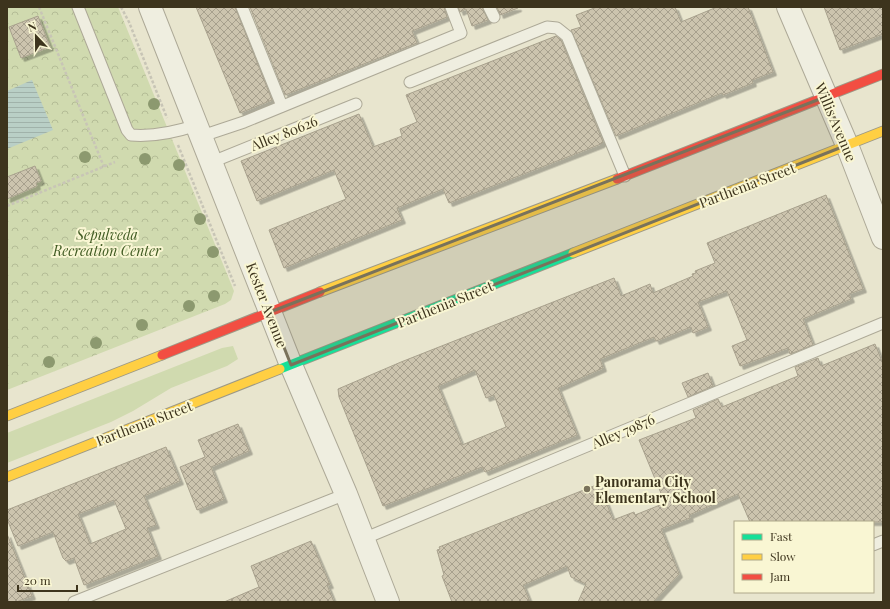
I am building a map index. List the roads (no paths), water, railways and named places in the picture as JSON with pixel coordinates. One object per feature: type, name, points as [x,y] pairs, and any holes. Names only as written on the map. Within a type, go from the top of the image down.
[{"type":"main road","points":[[7,416],[399,261],[625,176],[883,74]]},
{"type":"main road","name":"Parthenia Street","points":[[7,477],[883,131]]},
{"type":"street","name":"Kester Avenue","points":[[150,7],[200,130],[291,365],[346,494],[388,602]]},
{"type":"street","name":"Willis Avenue","points":[[788,7],[825,97],[847,145],[883,238]]},
{"type":"lane","points":[[78,7],[127,130],[131,134],[140,136],[200,130],[244,122],[461,33],[451,7]]},
{"type":"lane","points":[[242,7],[282,106]]},
{"type":"lane","points":[[410,82],[547,27],[557,28],[566,36],[625,176]]},
{"type":"lane","name":"Alley 80626","points":[[212,162],[356,104]]},
{"type":"lane","name":"Alley 79876","points":[[363,539],[883,324]]},
{"type":"lane","points":[[74,602],[346,494]]},
{"type":"place","name":"Panorama City Elementary School","points":[[587,489]]},
{"type":"park label","name":"Sepulveda Recreation Center","points":[[107,242]]}]
